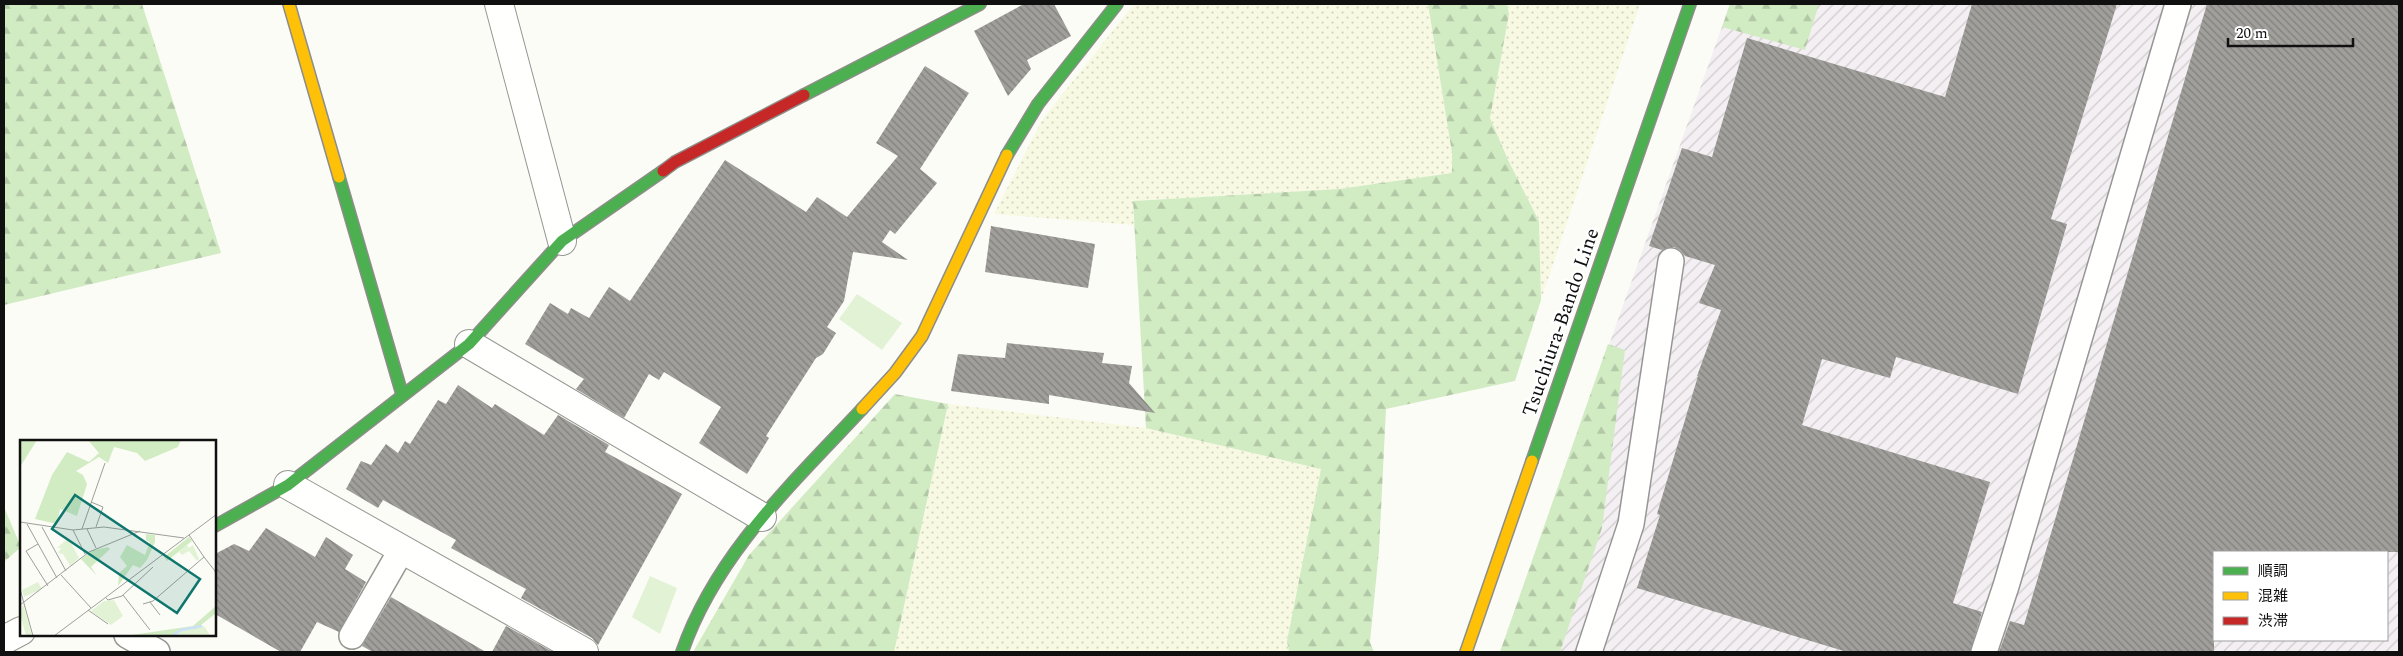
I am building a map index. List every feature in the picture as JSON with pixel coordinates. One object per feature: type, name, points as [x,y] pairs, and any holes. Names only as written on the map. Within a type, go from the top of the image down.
[{"type":"street","points":[[289,4],[402,394]]},
{"type":"street","points":[[499,4],[562,241]]},
{"type":"street","points":[[216,525],[288,485],[402,394],[469,344],[562,241],[674,162],[980,4]]},
{"type":"street","points":[[682,652],[689,632],[708,594],[733,553],[762,516],[895,374],[922,336],[1008,154],[1038,104],[1117,4]]},
{"type":"street","name":"Tsuchiura-Bando Line","points":[[1466,652],[1690,4]]},
{"type":"street","points":[[469,344],[762,516]]},
{"type":"street","points":[[288,485],[584,652]]},
{"type":"street","points":[[4,640],[20,632]]},
{"type":"lane","points":[[1984,652],[2006,586],[2178,4]]},
{"type":"lane","points":[[1589,652],[1631,524],[1671,261]]},
{"type":"lane","points":[[352,636],[402,549]]},
{"type":"lane","points":[[129,636],[157,652]]},
{"type":"shaded area","points":[[1730,4],[2399,4],[2399,652],[1500,652]]},
{"type":"green space","points":[[4,4],[142,4],[221,253],[4,305]]},
{"type":"green space","points":[[1134,4],[1428,4],[1452,153],[1453,173],[1339,189],[1133,201],[1134,225],[994,214],[1042,120]]},
{"type":"green space","points":[[1428,4],[1507,4],[1509,14],[1490,118],[1508,160],[1539,221],[1541,300],[1515,381],[1386,409],[1379,550],[1370,642],[1374,652],[1289,652],[1287,641],[1321,469],[1146,428],[1133,201],[1339,189],[1452,173],[1452,153]]},
{"type":"green space","points":[[1507,4],[1640,4],[1541,300],[1539,221],[1508,160],[1490,118],[1509,14]]},
{"type":"green space","points":[[1730,4],[1819,4],[1805,50],[1722,27]]},
{"type":"green space","points":[[857,294],[902,323],[882,350],[839,319]]},
{"type":"green space","points":[[1608,344],[1625,350],[1602,528],[1560,652],[1500,652]]},
{"type":"green space","points":[[895,394],[948,404],[894,652],[693,652],[749,555]]},
{"type":"green space","points":[[948,404],[1146,428],[1321,469],[1287,641],[1289,652],[894,652]]},
{"type":"green space","points":[[4,507],[20,548],[4,562]]},
{"type":"green space","points":[[650,576],[677,588],[660,634],[632,617]]},
{"type":"building","points":[[1024,4],[1054,4],[1071,36],[1027,60],[1031,69],[1008,96],[974,31]]},
{"type":"building","points":[[1972,4],[2117,4],[2051,219],[2067,224],[2018,394],[1896,357],[1890,378],[1822,359],[1802,425],[1990,482],[1953,603],[1982,612],[1970,652],[1847,652],[1637,588],[1660,515],[1657,514],[1697,376],[1721,310],[1699,303],[1715,265],[1685,256],[1674,247],[1662,250],[1649,246],[1682,148],[1712,157],[1747,38],[1945,97]]},
{"type":"building","points":[[2207,4],[2399,4],[2399,552],[2213,551],[2214,652],[1999,652],[2010,621],[2024,625]]},
{"type":"building","points":[[925,66],[969,93],[920,169],[937,183],[895,234],[890,230],[882,242],[908,260],[853,252],[844,301],[827,327],[836,333],[823,354],[816,358],[766,436],[769,438],[747,474],[699,443],[721,407],[664,372],[659,380],[649,374],[624,418],[576,389],[584,379],[525,344],[550,303],[568,314],[571,308],[589,318],[609,287],[630,301],[725,160],[806,212],[817,197],[847,217],[898,156],[876,143]]},
{"type":"building","points":[[991,226],[1095,244],[1088,288],[985,272]]},
{"type":"building","points":[[1007,343],[1104,353],[1102,363],[1132,366],[1129,383],[1155,413],[1049,395],[1049,404],[951,391],[958,354],[1005,358]]},
{"type":"building","points":[[458,385],[492,408],[495,404],[544,435],[558,415],[609,445],[605,452],[682,494],[598,645],[592,638],[521,598],[526,589],[451,548],[456,540],[383,500],[378,508],[346,489],[361,461],[371,465],[386,444],[398,453],[405,441],[410,444],[438,400],[446,404]]},
{"type":"building","points":[[266,528],[315,557],[326,537],[353,555],[345,569],[366,582],[339,632],[317,622],[300,652],[281,652],[216,615],[216,553],[234,544],[249,551]]},
{"type":"building","points":[[391,597],[486,652],[373,652],[362,646]]},
{"type":"building","points":[[506,626],[553,652],[492,652]]},
{"type":"traffic: fast","points":[[804,95],[980,4]]},
{"type":"traffic: fast","points":[[1007,155],[1038,104],[1117,4]]},
{"type":"traffic: fast","points":[[1532,461],[1690,4]]},
{"type":"traffic: fast","points":[[216,525],[288,485],[469,344],[562,241],[663,171]]},
{"type":"traffic: fast","points":[[339,177],[402,394]]},
{"type":"traffic: fast","points":[[682,652],[697,616],[715,583],[736,552],[759,521],[862,409]]},
{"type":"traffic: slow","points":[[289,4],[339,177]]},
{"type":"traffic: slow","points":[[862,409],[895,373],[922,336],[1007,155]]},
{"type":"traffic: slow","points":[[1466,652],[1532,461]]},
{"type":"traffic: jam","points":[[663,171],[675,162],[804,95]]}]
